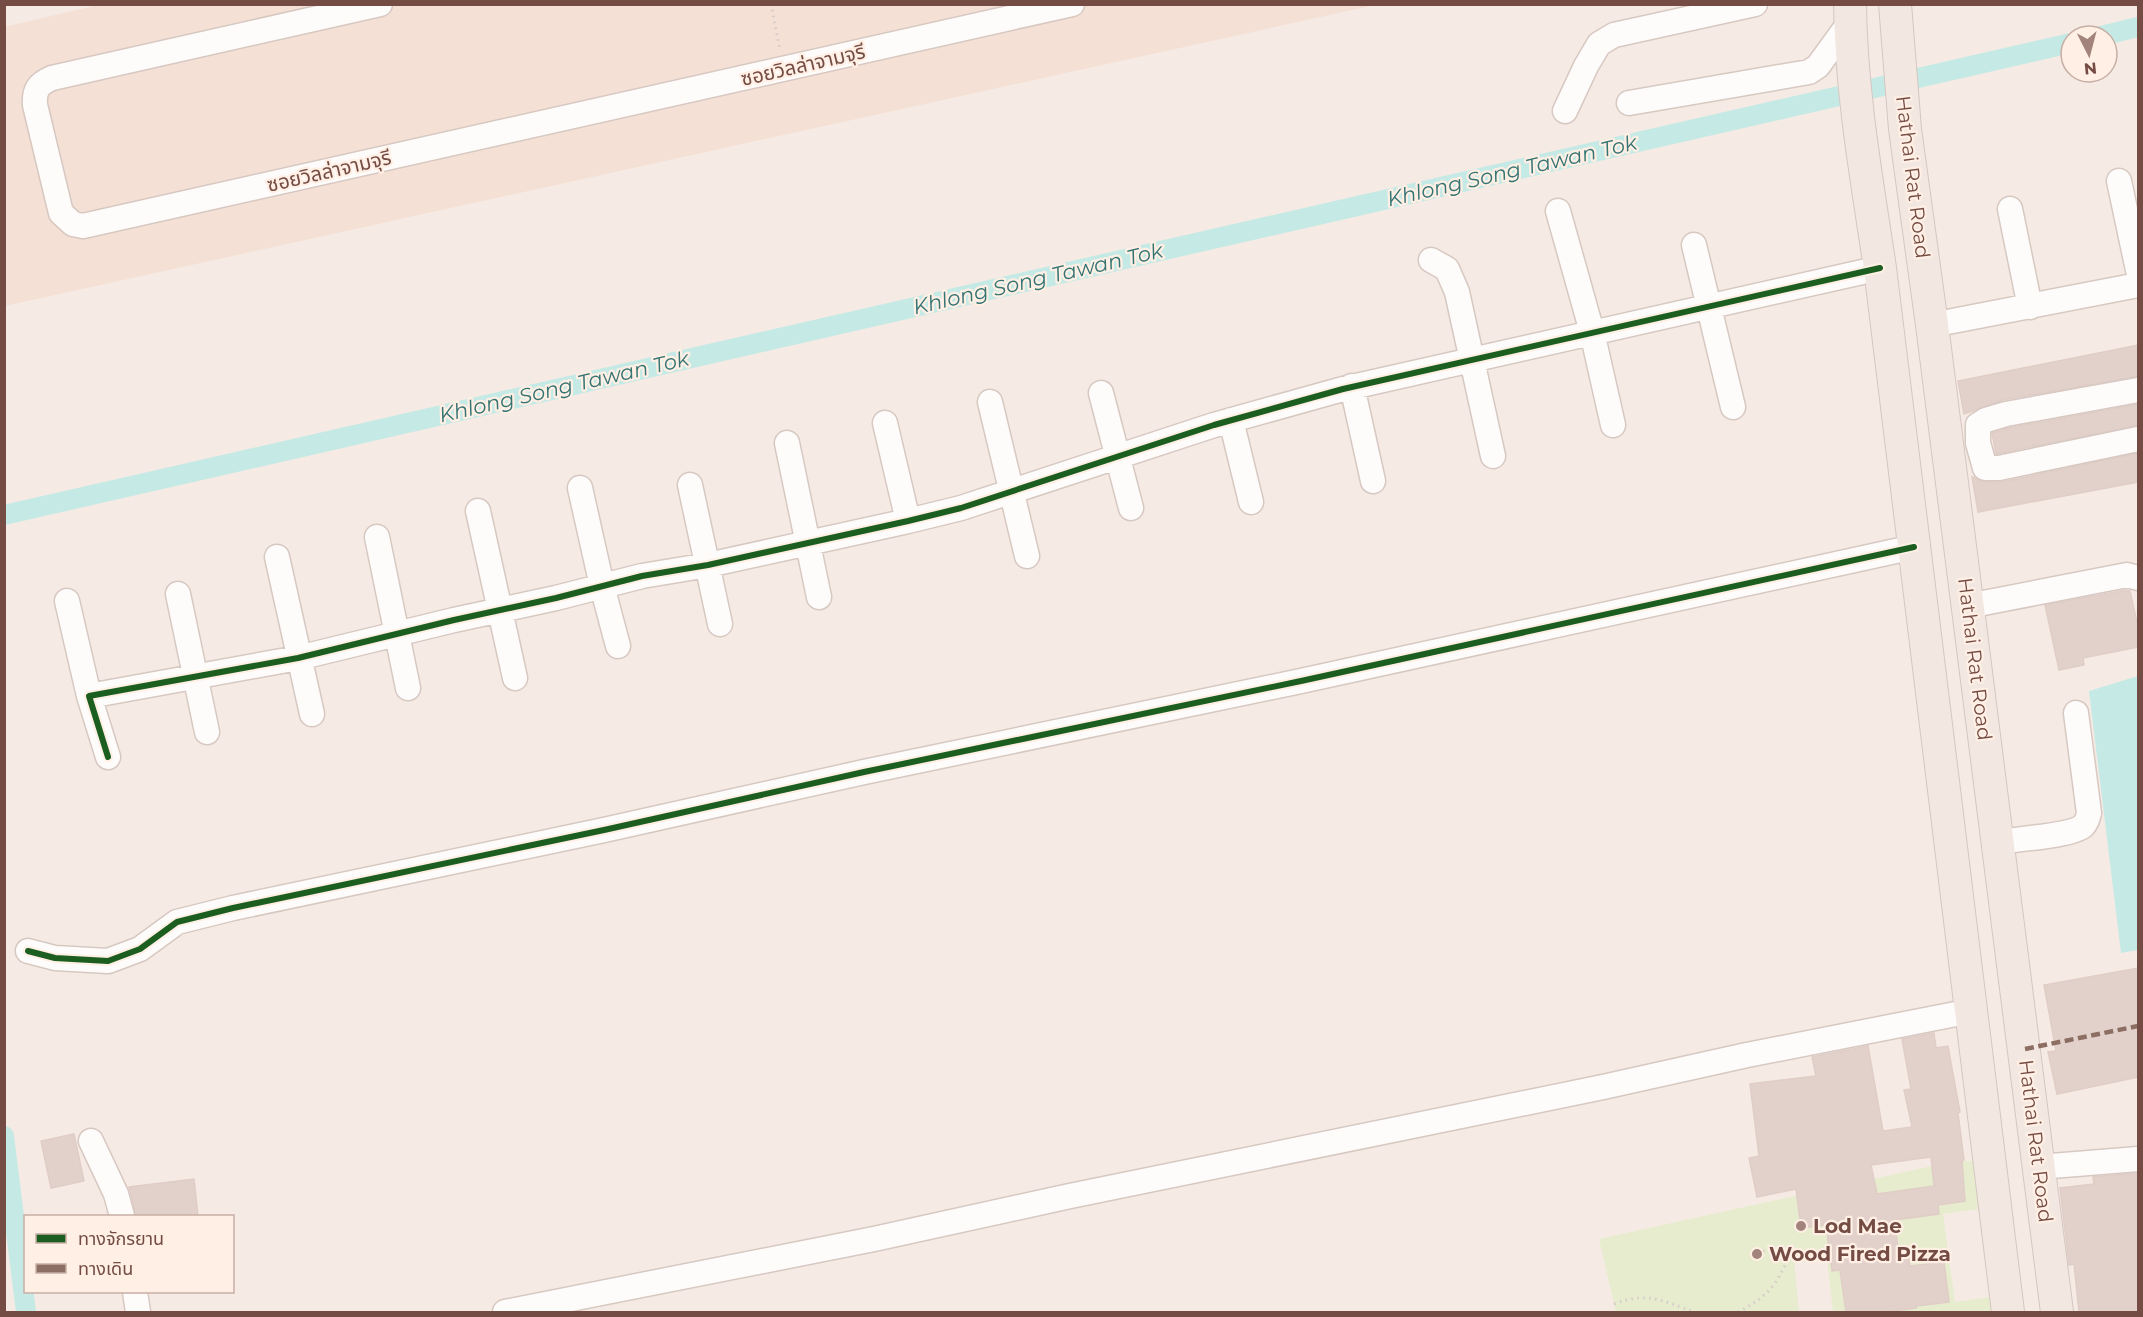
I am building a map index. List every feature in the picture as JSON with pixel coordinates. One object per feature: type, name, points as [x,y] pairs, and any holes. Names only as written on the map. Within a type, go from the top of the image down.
[{"type":"main road","name":"Hathai Rat Road","points":[[1898,10],[1905,129],[1950,463],[2057,1312]]},
{"type":"main road","points":[[1850,21],[1860,137],[1880,268],[2008,1312]]},
{"type":"street","name":"ซอยวิลล่าจามจุรี","points":[[380,4],[52,78],[40,83],[34,93],[35,105],[61,213],[73,224],[83,226],[1072,4]]},
{"type":"street","points":[[1565,111],[1599,44],[1614,35],[1755,4]]},
{"type":"street","points":[[1629,103],[1809,72],[1818,66],[1850,21]]},
{"type":"street","points":[[2119,181],[2139,270]]},
{"type":"street","points":[[2010,209],[2030,307]]},
{"type":"street","points":[[1558,211],[1592,332],[1613,425]]},
{"type":"street","points":[[1694,245],[1733,407]]},
{"type":"street","points":[[1431,260],[1447,269],[1457,292],[1493,456]]},
{"type":"street","points":[[89,696],[298,658],[642,576],[908,521],[960,508],[1231,420],[1352,387],[1880,268]]},
{"type":"street","points":[[1932,325],[2139,285]]},
{"type":"street","points":[[1352,387],[1373,481]]},
{"type":"street","points":[[2139,390],[2006,414],[1977,425],[1981,458],[1985,468],[1999,468],[2139,439]]},
{"type":"street","points":[[1101,393],[1131,508]]},
{"type":"street","points":[[990,402],[1027,556]]},
{"type":"street","points":[[1231,420],[1251,502]]},
{"type":"street","points":[[885,423],[908,521]]},
{"type":"street","points":[[787,443],[819,597]]},
{"type":"street","points":[[1950,463],[1981,458]]},
{"type":"street","points":[[690,485],[720,624]]},
{"type":"street","points":[[580,488],[618,646]]},
{"type":"street","points":[[478,511],[515,678]]},
{"type":"street","points":[[377,537],[408,688]]},
{"type":"street","points":[[28,951],[55,958],[108,961],[140,950],[177,922],[255,903],[1301,681],[1914,547]]},
{"type":"street","points":[[277,557],[312,714]]},
{"type":"street","points":[[1968,606],[2127,575],[2139,578]]},
{"type":"street","points":[[178,594],[207,732]]},
{"type":"street","points":[[67,601],[89,696],[108,757]]},
{"type":"street","points":[[1998,842],[2068,832],[2083,826],[2088,820],[2076,713]]},
{"type":"street","points":[[505,1312],[548,1308],[1747,1055],[1971,1011]]},
{"type":"street","points":[[92,1141],[116,1194],[122,1215]]},
{"type":"street","points":[[2040,1167],[2139,1159]]},
{"type":"street","points":[[135,1293],[138,1312]]},
{"type":"path","points":[[771,4],[784,69]]},
{"type":"path","points":[[1763,1251],[1771,1250],[1790,1258]]},
{"type":"path","points":[[1738,1312],[1756,1303],[1773,1286],[1790,1258],[1801,1252]]},
{"type":"path","points":[[1614,1304],[1631,1298],[1648,1297],[1695,1312]]},
{"type":"shaded area","points":[[103,4],[1375,5],[5,306],[4,27]]},
{"type":"green space","name":"Lod Mae","points":[[1976,1160],[1995,1312],[1833,1312],[1827,1260],[1803,1262],[1802,1258],[1794,1259],[1799,1312],[1616,1312],[1599,1239],[1932,1166]],"holes":[[[1978,1209],[1990,1297],[1955,1302],[1943,1214]]]},
{"type":"water","points":[[2138,676],[2138,950],[2121,953],[2089,691]]},
{"type":"building","points":[[2139,345],[2139,376],[2003,400],[1964,414],[1958,381]]},
{"type":"building","points":[[2139,404],[2139,425],[1996,454],[1992,433]]},
{"type":"building","points":[[2139,453],[2139,482],[1978,512],[1972,477],[1985,482],[2002,482]]},
{"type":"building","points":[[2130,591],[2139,631],[2139,647],[2083,658],[2084,665],[2059,670],[2045,605]]},
{"type":"building","points":[[2139,968],[2139,1077],[2057,1094],[2048,1052],[2056,1051],[2044,985]]},
{"type":"building","points":[[1934,1033],[1936,1048],[1948,1046],[1960,1112],[1958,1113],[1964,1160],[1962,1161],[1965,1201],[1938,1205],[1939,1214],[1894,1220],[1900,1260],[1909,1259],[1910,1266],[1944,1262],[1949,1302],[1885,1312],[1846,1312],[1840,1270],[1832,1271],[1826,1225],[1801,1228],[1796,1189],[1757,1197],[1749,1158],[1759,1156],[1750,1084],[1816,1076],[1812,1057],[1868,1046],[1883,1131],[1912,1127],[1904,1090],[1911,1089],[1902,1039]],"holes":[[[1931,1157],[1934,1186],[1877,1194],[1871,1165]]]},
{"type":"building","points":[[74,1134],[84,1181],[51,1188],[41,1141]]},
{"type":"building","points":[[2139,1173],[2139,1312],[2079,1312],[2074,1264],[2069,1265],[2060,1188],[2094,1184],[2093,1177]]},
{"type":"building","points":[[194,1179],[198,1215],[136,1215],[129,1187]]},
{"type":"waterway","name":"Khlong Song Tawan Tok","points":[[2119,32],[2138,27]]},
{"type":"waterway","name":"Khlong Song Tawan Tok","points":[[4,515],[2059,46]]},
{"type":"waterway","points":[[4,1136],[26,1312]]},
{"type":"marked path","points":[[2025,1049],[2138,1026]]},
{"type":"cycle path","points":[[108,757],[89,696],[298,658],[642,576],[708,565],[908,521],[961,508],[1214,425],[1343,389],[1880,268]]},
{"type":"cycle path","points":[[28,951],[55,958],[108,961],[140,949],[177,922],[233,908],[604,830],[864,772],[1301,681],[1914,547]]},
{"type":"place","name":"Lod Mae","points":[[1801,1226]]},
{"type":"place","name":"Wood Fired Pizza","points":[[1757,1254]]}]
